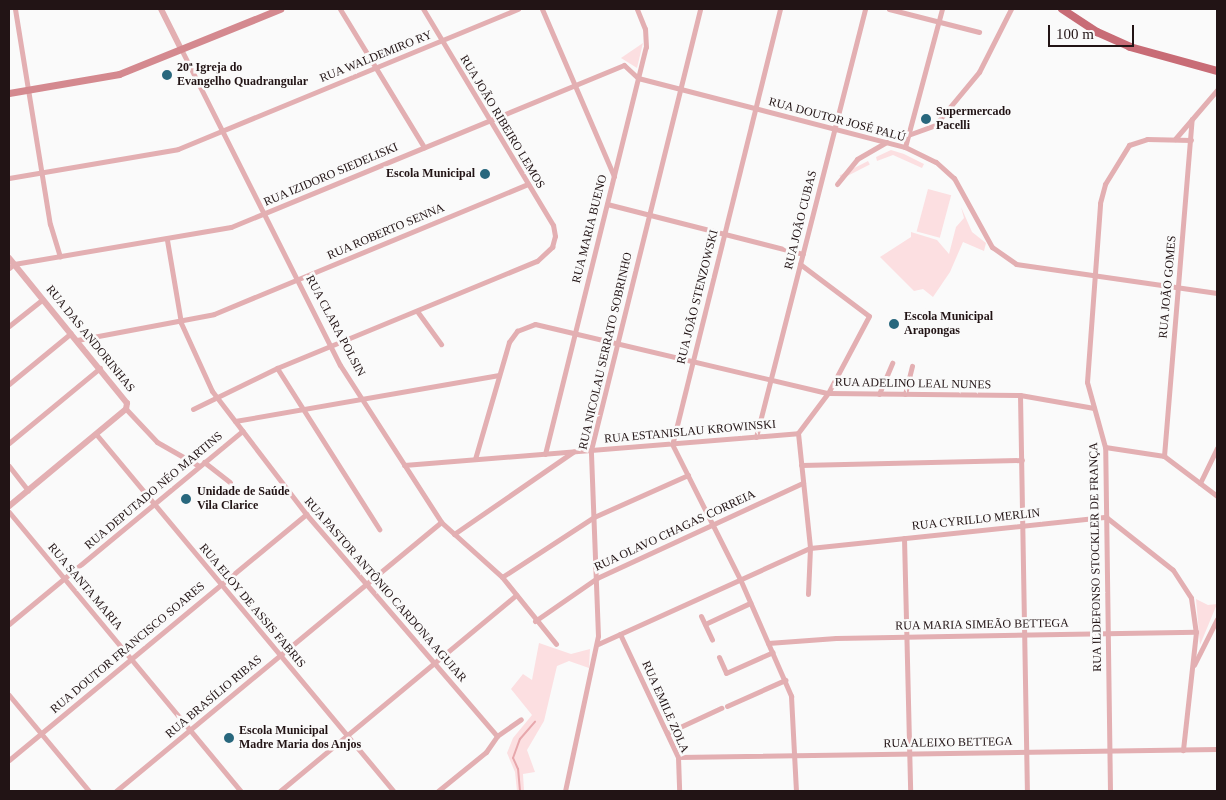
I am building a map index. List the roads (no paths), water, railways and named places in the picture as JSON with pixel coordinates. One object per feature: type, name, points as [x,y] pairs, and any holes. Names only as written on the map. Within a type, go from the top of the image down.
[{"type":"main road","points":[[9,94],[119,74],[280,9]]},
{"type":"main road","points":[[1062,9],[1097,32],[1130,47],[1217,71]]},
{"type":"street","points":[[15,9],[51,230],[60,257]]},
{"type":"street","name":"RUA CLARA POLSIN","points":[[161,9],[330,346],[362,398],[441,522],[502,577],[535,621],[556,644]]},
{"type":"street","points":[[340,9],[424,147]]},
{"type":"street","name":"RUA JOÃO RIBEIRO LEMOS","points":[[416,311],[536,261],[552,247],[555,236],[553,225],[423,9]]},
{"type":"street","name":"RUA WALDEMIRO RY","points":[[9,178],[160,154],[222,131],[518,9]]},
{"type":"street","points":[[542,9],[614,176]]},
{"type":"street","name":"RUA MARIA BUENO","points":[[545,454],[638,78],[646,35],[638,9]]},
{"type":"street","name":"RUA NICOLAU SERRATO SOBRINHO","points":[[566,791],[598,644],[591,450],[700,9]]},
{"type":"street","name":"RUA JOÃO STENZOWSKI","points":[[672,444],[780,9]]},
{"type":"street","name":"RUA JOÃO CUBAS","points":[[756,437],[865,9]]},
{"type":"street","points":[[889,9],[979,32]]},
{"type":"street","points":[[905,147],[942,9]]},
{"type":"street","points":[[908,135],[934,125],[979,72],[1011,9]]},
{"type":"street","name":"RUA IZIDORO SIEDELISKI","points":[[11,266],[223,230],[620,65],[628,66],[638,78]]},
{"type":"street","name":"RUA DOUTOR JOSÉ PALÚ","points":[[638,78],[905,147],[948,170],[988,241],[1002,257],[1036,269],[1178,286],[1217,293]]},
{"type":"street","points":[[1175,139],[1217,90]]},
{"type":"street","name":"RUA JOÃO GOMES","points":[[1164,456],[1192,119]]},
{"type":"street","name":"RUA ILDEFONSO STOCKLER DE FRANÇA","points":[[1110,791],[1105,447],[1087,382],[1102,195],[1122,154],[1129,145],[1140,140],[1191,140]]},
{"type":"street","points":[[837,184],[857,159],[886,142]]},
{"type":"street","name":"RUA ROBERTO SENNA","points":[[77,340],[181,323],[214,314],[528,184]]},
{"type":"street","points":[[607,204],[803,254]]},
{"type":"street","name":"RUA PASTOR ANTÔNIO CARDONA AGUIAR","points":[[167,240],[181,323],[217,397],[306,514],[497,736]]},
{"type":"street","name":"RUA DAS ANDORINHAS","points":[[9,258],[11,266],[42,299],[127,401],[126,409],[157,442],[199,466]]},
{"type":"street","points":[[800,264],[869,316],[828,393],[798,433],[810,548],[808,594]]},
{"type":"street","points":[[9,326],[42,299]]},
{"type":"street","points":[[192,409],[277,368],[416,311],[442,344]]},
{"type":"street","name":"RUA ADELINO LEAL NUNES","points":[[499,375],[509,342],[517,331],[528,326],[543,325],[828,393],[1020,396],[1094,408]]},
{"type":"street","points":[[9,384],[71,333]]},
{"type":"street","points":[[879,394],[892,363]]},
{"type":"street","points":[[905,394],[912,366]]},
{"type":"street","points":[[9,443],[100,368]]},
{"type":"street","points":[[277,368],[379,529]]},
{"type":"street","points":[[235,421],[499,375],[475,459]]},
{"type":"street","points":[[1020,396],[1027,791]]},
{"type":"street","points":[[9,506],[126,409]]},
{"type":"street","name":"RUA DEPUTADO NÉO MARTINS","points":[[9,624],[242,430]]},
{"type":"street","name":"RUA ESTANISLAU KROWINSKI","points":[[404,465],[798,433]]},
{"type":"street","name":"RUA ELOY DE ASSIS FABRIS","points":[[96,434],[393,791]]},
{"type":"street","points":[[672,444],[740,580],[785,680],[794,712],[796,791]]},
{"type":"street","points":[[1105,447],[1164,456],[1217,496]]},
{"type":"street","points":[[1200,483],[1217,448]]},
{"type":"street","points":[[454,534],[574,451]]},
{"type":"street","points":[[802,465],[1022,460]]},
{"type":"street","points":[[204,462],[230,482]]},
{"type":"street","points":[[9,466],[28,490]]},
{"type":"street","points":[[502,577],[594,517],[688,475]]},
{"type":"street","name":"RUA OLAVO CHAGAS CORREIA","points":[[535,621],[596,578],[803,483]]},
{"type":"street","name":"RUA SANTA MARIA","points":[[9,512],[241,791]]},
{"type":"street","name":"RUA DOUTOR FRANCISCO SOARES","points":[[9,760],[306,514]]},
{"type":"street","points":[[1106,517],[1182,578],[1194,608],[1196,632],[1183,750]]},
{"type":"street","name":"RUA CYRILLO MERLIN","points":[[598,644],[810,548],[1106,517]]},
{"type":"street","name":"RUA BRASÍLIO RIBAS","points":[[116,791],[441,522]]},
{"type":"street","points":[[904,538],[910,791]]},
{"type":"street","points":[[280,791],[516,595]]},
{"type":"street","points":[[705,624],[750,603]]},
{"type":"street","points":[[701,616],[712,640]]},
{"type":"street","points":[[1192,669],[1217,619]]},
{"type":"street","name":"RUA MARIA SIMEÃO BETTEGA","points":[[768,643],[906,637],[1196,632]]},
{"type":"street","name":"RUA EMILE ZOLA","points":[[620,634],[678,757],[679,791]]},
{"type":"street","points":[[719,657],[726,673],[772,652]]},
{"type":"street","points":[[667,733],[785,680]]},
{"type":"street","points":[[9,695],[89,791]]},
{"type":"street","points":[[438,791],[486,752],[497,736],[521,718]]},
{"type":"street","name":"RUA ALEIXO BETTEGA","points":[[678,757],[1217,749]]},
{"type":"waterway","points":[[520,791],[518,769],[513,758],[520,739],[535,722]]},
{"type":"place","name":"20ª Igreja do Evangelho Quadrangular","points":[[167,75]]},
{"type":"place","name":"Supermercado Pacelli","points":[[926,119]]},
{"type":"place","name":"Escola Municipal","points":[[485,174]]},
{"type":"place","name":"Escola Municipal Arapongas","points":[[894,324]]},
{"type":"place","name":"Unidade de Saúde Vila Clarice","points":[[186,499]]},
{"type":"place","name":"Escola Municipal Madre Maria dos Anjos","points":[[229,738]]}]
